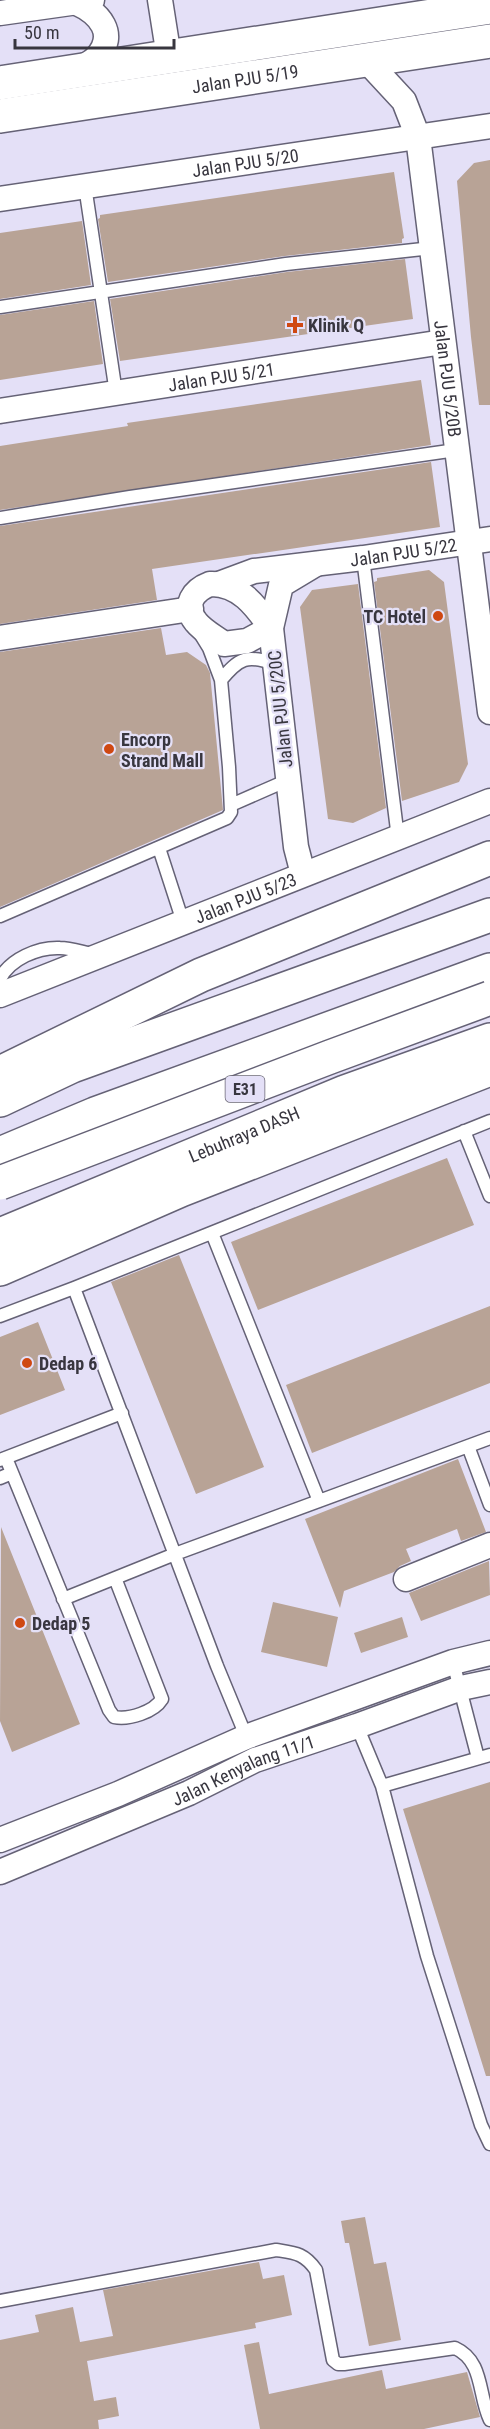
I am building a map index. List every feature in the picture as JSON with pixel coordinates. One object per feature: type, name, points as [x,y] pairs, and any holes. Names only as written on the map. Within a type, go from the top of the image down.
[{"type":"main road","points":[[0,83],[478,6]]},
{"type":"main road","name":"Jalan PJU 5/19","points":[[0,116],[486,42]]},
{"type":"main road","points":[[0,1073],[201,975],[443,875],[490,858]]},
{"type":"main road","points":[[0,1100],[72,1066],[490,915]]},
{"type":"main road","points":[[0,1154],[95,1114],[490,970]]},
{"type":"main road","name":"E31","points":[[0,1184],[490,998]]},
{"type":"main road","name":"Lebuhraya DASH","points":[[0,1235],[345,1092],[490,1040]]},
{"type":"main road","points":[[0,1269],[181,1190],[490,1069]]},
{"type":"main road","points":[[0,1184],[21,1174],[63,1147],[95,1114]]},
{"type":"street","points":[[160,0],[169,57]]},
{"type":"street","points":[[0,14],[84,1],[102,20],[107,33],[105,45],[96,58],[75,71]]},
{"type":"street","name":"Jalan PJU 5/20B","points":[[366,60],[405,101],[418,137],[456,450],[479,541],[490,712]]},
{"type":"street","name":"Jalan PJU 5/20","points":[[0,199],[490,126]]},
{"type":"street","name":"Jalan PJU 5/21","points":[[0,411],[443,342]]},
{"type":"street","name":"Jalan PJU 5/22","points":[[194,616],[191,599],[198,589],[254,571],[479,541]]},
{"type":"street","name":"Jalan PJU 5/20C","points":[[303,874],[296,847],[271,628],[281,585],[316,564]]},
{"type":"street","points":[[0,638],[194,616],[224,644],[230,645],[247,641],[271,628],[249,600],[238,591],[219,584]]},
{"type":"street","name":"Jalan PJU 5/23","points":[[0,995],[490,801]]},
{"type":"street","points":[[406,1579],[490,1545]]},
{"type":"street","name":"Jalan Kenyalang 11/1","points":[[0,1840],[118,1794],[246,1737],[453,1662],[490,1653]]},
{"type":"street","name":"Jalan Kenyalang 11/1","points":[[0,1872],[189,1793],[255,1760],[461,1688],[490,1682]]},
{"type":"lane","points":[[85,186],[116,393]]},
{"type":"lane","points":[[0,308],[286,264],[432,248]]},
{"type":"lane","points":[[0,518],[456,450]]},
{"type":"lane","points":[[363,558],[398,838]]},
{"type":"lane","points":[[0,916],[227,818],[231,812],[221,680],[212,653],[194,616]]},
{"type":"lane","points":[[221,680],[238,661],[259,658],[275,664]]},
{"type":"lane","points":[[231,805],[288,780]]},
{"type":"lane","points":[[159,848],[183,922]]},
{"type":"lane","points":[[0,979],[12,963],[48,949],[62,948],[100,955]]},
{"type":"lane","points":[[0,1316],[490,1120]]},
{"type":"lane","points":[[465,1131],[490,1196]]},
{"type":"lane","points":[[212,1233],[318,1501]]},
{"type":"lane","points":[[74,1288],[255,1760]]},
{"type":"lane","points":[[115,1578],[162,1699],[158,1706],[124,1719],[114,1718],[109,1710],[63,1599],[6,1476],[3,1459],[122,1413]]},
{"type":"lane","points":[[63,1599],[175,1554],[490,1438]]},
{"type":"lane","points":[[468,1446],[488,1491],[490,1505]]},
{"type":"lane","points":[[453,1662],[477,1758]]},
{"type":"lane","points":[[357,1726],[382,1786],[427,1956],[481,2125],[490,2144]]},
{"type":"lane","points":[[382,1786],[490,1755]]},
{"type":"lane","points":[[0,2301],[276,2250],[294,2253],[307,2258],[316,2270],[333,2360],[344,2364],[455,2348],[464,2352],[471,2360],[479,2378],[490,2420]]},
{"type":"building","points":[[490,160],[490,405],[479,405],[457,181],[474,163]]},
{"type":"building","points":[[394,172],[404,238],[402,243],[285,256],[108,282],[98,219],[100,215]]},
{"type":"building","points":[[82,221],[91,285],[0,299],[0,233]]},
{"type":"building","points":[[405,259],[413,319],[120,361],[110,299],[287,272]]},
{"type":"building","points":[[94,301],[103,364],[0,380],[0,315]]},
{"type":"building","points":[[421,380],[431,445],[0,510],[0,446],[128,426],[127,423]]},
{"type":"building","points":[[431,462],[440,527],[152,569],[157,600],[0,624],[0,526]]},
{"type":"building","points":[[429,570],[444,582],[468,764],[459,782],[402,801],[374,582],[377,578]]},
{"type":"building","points":[[358,584],[386,808],[353,823],[328,819],[300,607],[312,590]]},
{"type":"building","name":"Encorp Strand Mall","points":[[161,628],[166,655],[187,652],[206,665],[210,673],[223,810],[0,907],[0,652]]},
{"type":"building","points":[[447,1158],[474,1225],[258,1310],[231,1242]]},
{"type":"building","points":[[179,1255],[264,1467],[196,1494],[111,1282]]},
{"type":"building","points":[[490,1306],[490,1383],[312,1453],[286,1385]]},
{"type":"building","name":"Dedap 6","points":[[38,1322],[65,1390],[0,1415],[0,1337]]},
{"type":"building","points":[[458,1459],[486,1532],[461,1541],[457,1529],[406,1549],[411,1561],[394,1572],[344,1591],[340,1608],[305,1519]]},
{"type":"building","name":"Dedap 5","points":[[1,1527],[80,1724],[12,1752],[0,1721]]},
{"type":"building","points":[[489,1561],[490,1595],[421,1621],[409,1593]]},
{"type":"building","points":[[273,1602],[338,1617],[327,1667],[261,1652]]},
{"type":"building","points":[[402,1617],[408,1637],[361,1653],[354,1633]]},
{"type":"building","points":[[490,1782],[490,2076],[486,2076],[403,1809]]},
{"type":"building","points":[[365,2217],[374,2264],[386,2262],[401,2340],[369,2346],[349,2243],[345,2243],[341,2221]]},
{"type":"building","points":[[259,2262],[263,2279],[284,2275],[292,2315],[255,2323],[256,2328],[87,2361],[94,2401],[116,2397],[119,2416],[98,2420],[99,2429],[0,2429],[0,2340],[39,2332],[35,2315],[73,2307],[80,2342],[113,2336],[103,2290]]},
{"type":"building","points":[[259,2342],[269,2394],[382,2370],[386,2389],[467,2372],[480,2417],[424,2429],[260,2429],[244,2345]]},
{"type":"place","name":"Klinik Q","points":[[295,325]]},
{"type":"place","name":"TC Hotel","points":[[438,616]]},
{"type":"place","name":"Encorp Strand Mall","points":[[109,749]]},
{"type":"place","name":"Dedap 6","points":[[27,1363]]},
{"type":"place","name":"Dedap 5","points":[[20,1623]]}]
